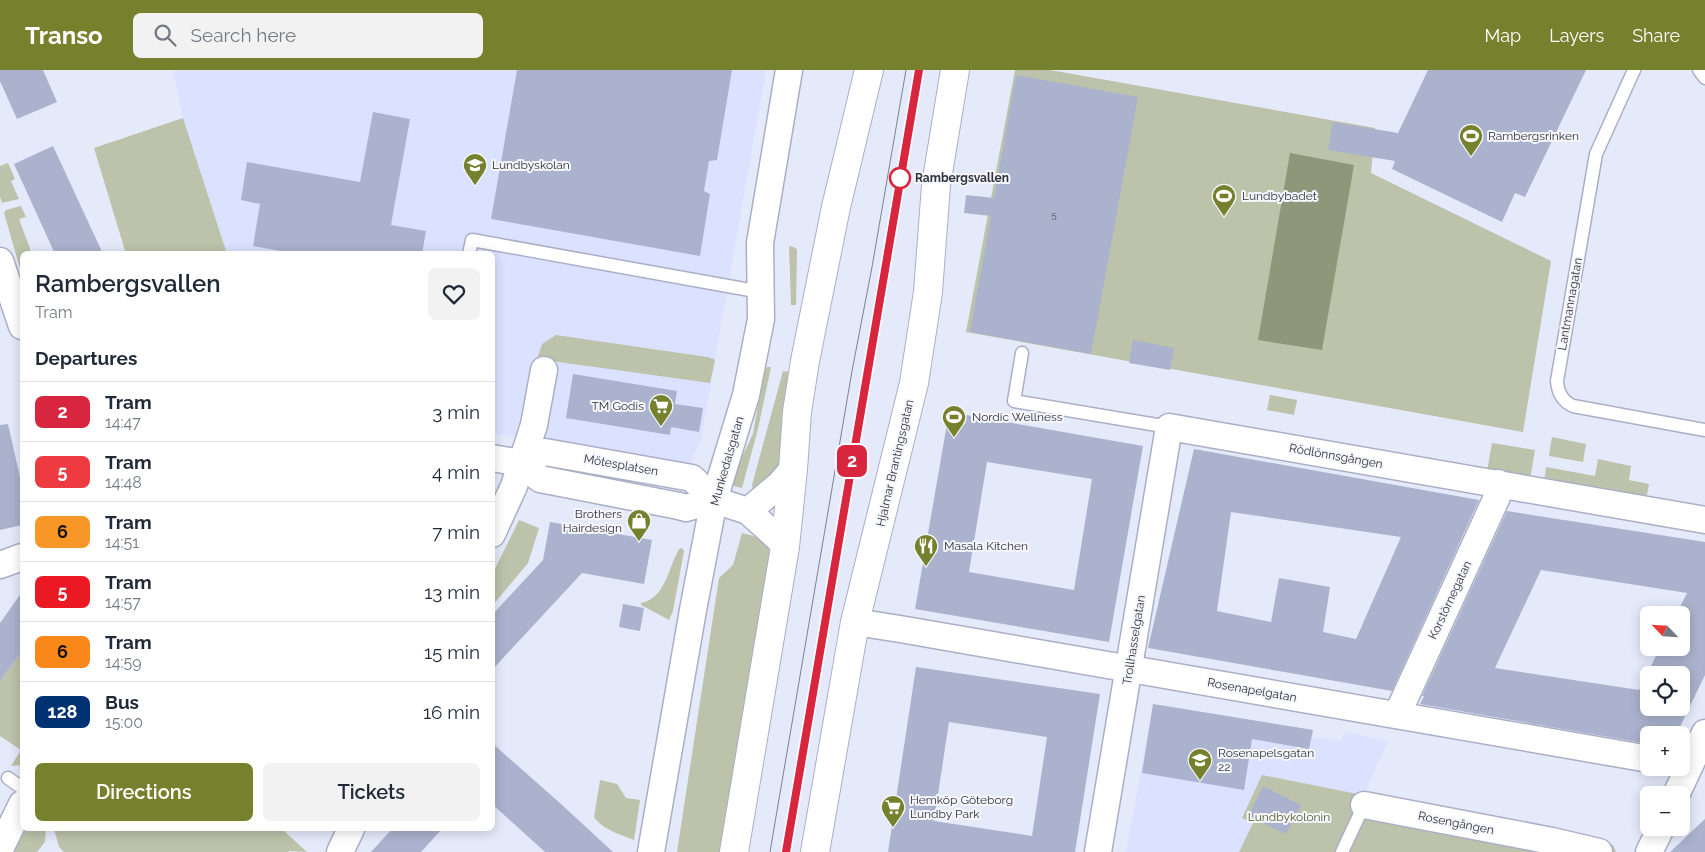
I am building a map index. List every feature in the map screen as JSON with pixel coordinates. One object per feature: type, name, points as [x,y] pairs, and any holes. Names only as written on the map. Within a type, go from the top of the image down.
[{"type":"main road","points":[[734,852],[785,547],[797,412],[805,360],[836,207],[869,70]]},
{"type":"main road","name":"Hjalmar Brantingsgatan","points":[[815,852],[855,622],[914,383],[928,292],[936,185],[954,70]]},
{"type":"street","name":"Munkedalsgatan","points":[[651,852],[714,500],[746,395],[761,319],[760,243],[789,70]]},
{"type":"street","points":[[0,261],[20,320]]},
{"type":"street","points":[[495,527],[514,486],[534,425],[544,370]]},
{"type":"street","name":"Rödlönnsgången","points":[[1169,427],[1705,520]]},
{"type":"street","name":"Trollhasselgatan","points":[[1098,852],[1169,427]]},
{"type":"street","name":"Mötesplatsen","points":[[521,463],[545,452],[692,478],[714,500],[748,511],[780,540],[785,547]]},
{"type":"street","points":[[495,459],[521,463]]},
{"type":"street","points":[[748,511],[779,485],[793,469]]},
{"type":"street","name":"Korstörnegatan","points":[[1397,715],[1497,497],[1498,483]]},
{"type":"street","points":[[0,565],[20,558]]},
{"type":"street","name":"Rosenapelgatan","points":[[855,622],[1640,757]]},
{"type":"street","points":[[1682,786],[1692,769],[1705,733]]},
{"type":"street","name":"Rosengången","points":[[1364,805],[1550,847],[1599,852]]},
{"type":"street","points":[[0,849],[20,808]]},
{"type":"street","points":[[340,852],[350,831]]},
{"type":"street","points":[[1649,852],[1657,836]]},
{"type":"lane","name":"Lantmannagatan","points":[[1634,70],[1596,154],[1557,381],[1558,390],[1567,403],[1573,406],[1705,430]]},
{"type":"lane","points":[[1699,70],[1705,78]]},
{"type":"lane","points":[[469,251],[472,240],[761,292]]},
{"type":"lane","name":"Rödlönnsgången","points":[[1022,353],[1014,401],[1169,427]]},
{"type":"lane","points":[[8,778],[20,787]]},
{"type":"lane","name":"Rosengången","points":[[1342,852],[1364,805]]},
{"type":"shaded area","name":"Lundbyskolan","points":[[173,70],[766,70],[701,439],[690,463],[495,434],[495,251],[226,251],[183,118]]},
{"type":"shaded area","points":[[1290,153],[1354,165],[1322,350],[1258,340]]},
{"type":"shaded area","name":"Rosenapelsgatan 22","points":[[1153,704],[1255,721],[1276,739],[1279,724],[1313,730],[1312,737],[1340,741],[1345,732],[1388,741],[1363,796],[1242,818],[1253,823],[1239,852],[1126,852]]},
{"type":"green space","name":"Lundbybadet","points":[[1015,70],[1050,70],[1375,128],[1371,173],[1551,261],[1523,432],[966,332]]},
{"type":"green space","points":[[183,118],[226,251],[125,251],[94,148]]},
{"type":"green space","points":[[8,163],[15,179],[11,181],[19,199],[2,203],[0,197],[0,166]]},
{"type":"green space","points":[[21,206],[26,217],[19,219],[31,251],[20,251],[20,269],[4,213],[6,210]]},
{"type":"green space","points":[[789,246],[796,248],[797,251],[796,305],[791,305]]},
{"type":"green space","points":[[556,335],[714,359],[710,383],[537,359],[542,344]]},
{"type":"green space","points":[[767,367],[771,367],[758,429],[742,488],[733,486],[731,479],[753,434],[763,375]]},
{"type":"green space","points":[[783,371],[795,373],[779,472],[758,489],[753,490],[752,485]]},
{"type":"green space","points":[[1270,395],[1297,400],[1294,415],[1267,410]]},
{"type":"green space","points":[[1552,437],[1586,444],[1583,462],[1549,456]]},
{"type":"green space","points":[[1492,443],[1535,450],[1530,479],[1487,471]]},
{"type":"green space","points":[[1598,459],[1631,466],[1629,480],[1649,484],[1646,500],[1544,481],[1546,467],[1595,476]]},
{"type":"green space","points":[[519,520],[539,528],[528,563],[495,603],[495,569]]},
{"type":"green space","points":[[742,533],[762,541],[770,553],[722,852],[677,852],[719,578],[733,565]]},
{"type":"green space","points":[[682,548],[684,551],[673,611],[669,620],[641,605],[641,603],[649,600],[661,589],[679,549]]},
{"type":"green space","points":[[20,654],[20,749],[0,736],[0,681]]},
{"type":"green space","points":[[20,752],[20,765],[11,766]]},
{"type":"green space","name":"Lundbykolonin","points":[[1262,775],[1613,845],[1616,852],[1239,852],[1253,823],[1242,818]]},
{"type":"green space","points":[[600,780],[617,784],[626,798],[640,800],[634,840],[607,828],[594,817]]},
{"type":"green space","points":[[21,831],[46,831],[45,842],[37,852],[10,852]]},
{"type":"green space","points":[[55,831],[284,831],[307,852],[64,852],[59,847]]},
{"type":"building","points":[[0,70],[43,70],[57,102],[17,119],[0,81]]},
{"type":"building","points":[[517,70],[732,70],[717,160],[709,161],[704,191],[710,194],[700,256],[491,219]]},
{"type":"building","name":"Rambergsrinken","points":[[1428,70],[1586,70],[1525,197],[1515,193],[1502,222],[1392,169],[1395,161],[1328,150],[1333,122],[1398,133]]},
{"type":"building","points":[[1016,75],[1138,97],[1091,354],[970,332],[991,216],[964,213],[966,195],[994,198]]},
{"type":"building","points":[[373,112],[410,119],[391,225],[426,231],[423,251],[281,251],[253,246],[260,204],[241,200],[247,162],[360,182]]},
{"type":"building","points":[[53,146],[102,251],[54,251],[14,164]]},
{"type":"building","points":[[1133,340],[1174,348],[1170,370],[1129,363]]},
{"type":"building","points":[[573,374],[677,391],[675,404],[703,408],[699,432],[671,427],[670,435],[566,418]]},
{"type":"building","points":[[949,412],[1143,446],[1109,642],[915,609]],"holes":[[[987,462],[1092,479],[1074,590],[969,572]]]},
{"type":"building","points":[[8,424],[20,477],[20,525],[0,530],[0,425]]},
{"type":"building","points":[[1194,449],[1479,500],[1392,691],[1148,648]],"holes":[[[1231,512],[1401,537],[1356,639],[1323,632],[1330,587],[1279,578],[1271,622],[1217,611]]]},
{"type":"building","points":[[1507,511],[1705,542],[1705,675],[1690,706],[1690,666],[1651,666],[1656,656],[1690,656],[1690,606],[1680,606],[1687,593],[1541,570],[1495,668],[1639,690],[1640,688],[1640,716],[1685,716],[1680,726],[1640,726],[1640,742],[1420,704],[1424,696],[1422,696]]},
{"type":"building","points":[[550,522],[652,540],[644,584],[582,573],[495,667],[495,612],[543,560]]},
{"type":"building","points":[[20,595],[20,654],[0,681],[0,623]]},
{"type":"building","points":[[623,604],[644,608],[640,631],[619,627]]},
{"type":"building","points":[[916,667],[1100,694],[1075,852],[888,852]],"holes":[[[949,722],[1047,737],[1032,836],[934,821]]]},
{"type":"building","points":[[1153,704],[1313,730],[1309,749],[1252,739],[1244,790],[1142,773]]},
{"type":"building","points":[[495,746],[613,852],[545,852],[495,807]]},
{"type":"building","points":[[1263,786],[1301,805],[1286,834],[1248,816]]},
{"type":"building","points":[[1705,819],[1705,852],[1670,852],[1687,836],[1690,836],[1690,833]]},
{"type":"building","points":[[390,831],[440,831],[421,852],[371,852]]},
{"type":"tram line","points":[[770,852],[852,371],[906,70]]},
{"type":"tram line","points":[[786,852],[919,70]]},
{"type":"tram line","name":"2","points":[[786,852],[919,70]]},
{"type":"place","name":"Rambergsrinken","points":[[1471,157]]},
{"type":"place","name":"Rambergsvallen","points":[[900,178]]},
{"type":"place","name":"Lundbyskolan","points":[[475,186]]},
{"type":"place","name":"Lundbybadet","points":[[1224,217]]},
{"type":"place","name":"TM Godis","points":[[661,427]]},
{"type":"place","name":"Nordic Wellness","points":[[954,438]]},
{"type":"place","name":"Brothers Hairdesign","points":[[639,542]]},
{"type":"place","name":"Masala Kitchen","points":[[926,567]]},
{"type":"place","name":"Rosenapelsgatan 22","points":[[1200,781]]},
{"type":"place","name":"Hemköp Göteborg Lundby Park","points":[[893,828]]}]
